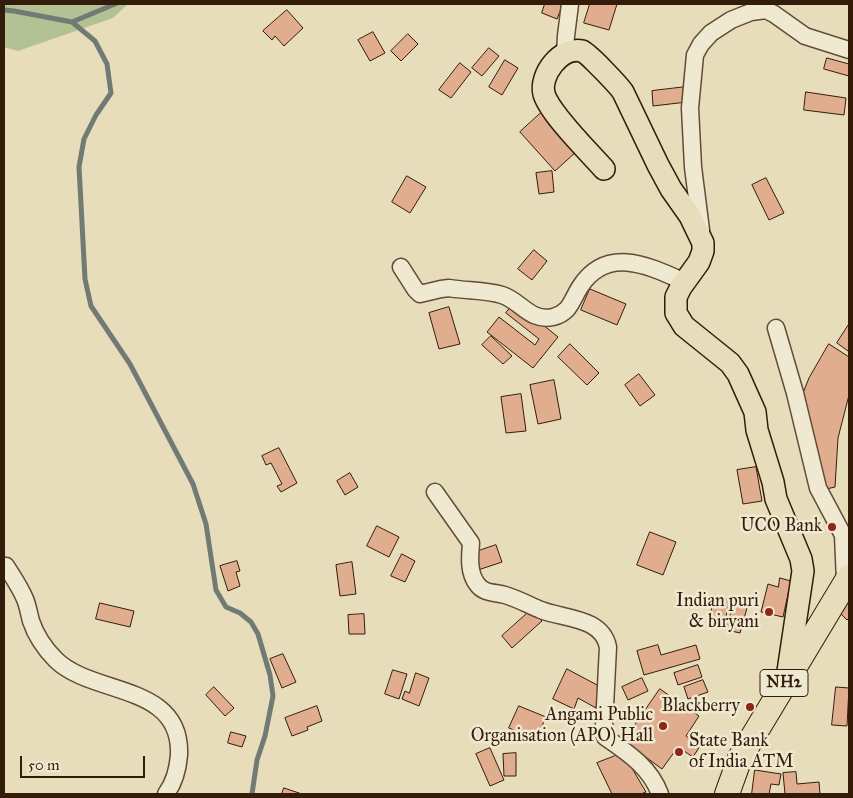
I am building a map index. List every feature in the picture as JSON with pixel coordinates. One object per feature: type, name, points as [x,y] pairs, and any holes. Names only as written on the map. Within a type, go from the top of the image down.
[{"type":"highway","name":"NH2","points":[[727,794],[740,758],[847,579]]},
{"type":"main road","points":[[604,169],[553,110],[544,93],[543,84],[546,74],[555,61],[565,53],[582,51],[623,92],[666,181],[690,216],[703,244],[703,251],[699,262],[676,298],[676,313],[678,319],[698,338],[730,363],[738,374],[754,412],[776,500],[801,559],[803,571],[787,678]]},
{"type":"street","points":[[565,53],[570,4]]},
{"type":"street","points":[[703,244],[693,166],[690,108],[695,55],[701,44],[737,10],[751,12],[766,10],[805,36],[849,50]]},
{"type":"street","points":[[401,268],[420,294],[441,288],[449,288],[503,295],[539,318],[562,314],[568,309],[580,286],[605,264],[619,261],[635,263],[663,272],[685,282]]},
{"type":"street","points":[[776,328],[795,392],[818,488],[843,535],[847,579]]},
{"type":"street","points":[[435,492],[472,542],[470,561],[473,576],[478,585],[486,591],[502,594],[525,602],[540,610],[591,625],[606,638],[608,647],[605,737],[640,762],[653,779],[660,794]]},
{"type":"street","points":[[4,566],[6,566],[26,600],[32,624],[41,643],[57,661],[93,680],[150,701],[170,717],[179,744],[178,765],[171,788],[166,794]]},
{"type":"green space","points":[[4,4],[128,4],[113,18],[18,51],[4,47]]},
{"type":"building","points":[[545,4],[563,4],[557,19],[542,13]]},
{"type":"building","points":[[590,4],[617,4],[609,30],[584,23]]},
{"type":"building","points":[[287,10],[303,28],[284,46],[275,36],[272,40],[263,31]]},
{"type":"building","points":[[373,32],[385,53],[370,61],[358,40]]},
{"type":"building","points":[[408,34],[418,44],[401,61],[391,51]]},
{"type":"building","points":[[489,48],[499,56],[482,76],[472,68]]},
{"type":"building","points":[[827,58],[849,64],[849,76],[824,69]]},
{"type":"building","points":[[505,60],[518,68],[502,95],[489,87]]},
{"type":"building","points":[[460,63],[471,72],[451,98],[439,90]]},
{"type":"building","points":[[686,87],[687,102],[653,106],[652,91]]},
{"type":"building","points":[[806,92],[846,98],[844,115],[804,110]]},
{"type":"building","points":[[542,112],[577,151],[555,171],[520,132]]},
{"type":"building","points":[[552,171],[554,192],[539,194],[536,173]]},
{"type":"building","points":[[407,176],[426,187],[410,213],[392,202]]},
{"type":"building","points":[[766,178],[784,213],[769,220],[752,185]]},
{"type":"building","points":[[534,250],[547,261],[532,280],[518,269]]},
{"type":"building","points":[[590,289],[626,304],[617,325],[581,310]]},
{"type":"building","points":[[515,302],[558,337],[533,368],[487,332],[499,317],[535,345],[539,339],[506,313]]},
{"type":"building","points":[[449,307],[460,344],[439,349],[429,313]]},
{"type":"building","points":[[849,324],[849,349],[848,351],[837,343]]},
{"type":"building","points":[[491,336],[512,356],[503,364],[482,345]]},
{"type":"building","points":[[570,344],[599,373],[587,385],[558,357]]},
{"type":"building","points":[[829,344],[849,357],[849,395],[838,438],[835,487],[822,490],[803,393],[809,378]]},
{"type":"building","points":[[639,374],[655,395],[640,406],[625,385]]},
{"type":"building","points":[[554,380],[561,419],[538,424],[530,385]]},
{"type":"building","points":[[521,394],[526,431],[506,433],[501,397]]},
{"type":"building","points":[[279,448],[297,483],[281,492],[277,486],[282,484],[271,463],[266,465],[262,456]]},
{"type":"building","points":[[756,467],[762,501],[743,504],[737,470]]},
{"type":"building","points":[[350,473],[358,487],[345,495],[337,481]]},
{"type":"building","points":[[377,526],[399,537],[389,557],[367,546]]},
{"type":"building","points":[[650,532],[676,542],[663,575],[637,565]]},
{"type":"building","points":[[496,545],[502,562],[478,570],[473,553]]},
{"type":"building","points":[[402,554],[415,561],[405,582],[391,576]]},
{"type":"building","points":[[237,561],[240,571],[236,572],[240,586],[228,591],[220,566]]},
{"type":"building","points":[[352,562],[356,594],[340,596],[336,565]]},
{"type":"building","points":[[780,578],[791,581],[783,617],[761,612],[768,584],[778,587]]},
{"type":"building","points":[[715,596],[730,600],[723,629],[708,625]]},
{"type":"building","points":[[849,600],[849,618],[847,620],[838,611]]},
{"type":"building","points":[[100,603],[134,611],[130,627],[96,619]]},
{"type":"building","points":[[733,604],[747,608],[740,633],[727,630]]},
{"type":"building","points":[[531,610],[542,621],[512,648],[502,636]]},
{"type":"building","points":[[364,614],[365,634],[349,634],[348,615]]},
{"type":"building","points":[[658,645],[661,655],[696,645],[700,659],[644,675],[637,651]]},
{"type":"building","points":[[283,654],[296,682],[282,688],[270,659]]},
{"type":"building","points":[[698,665],[702,677],[678,685],[674,673]]},
{"type":"building","points":[[567,669],[599,686],[596,708],[578,698],[574,709],[553,699]]},
{"type":"building","points":[[393,670],[407,674],[399,699],[385,694]]},
{"type":"building","points":[[416,673],[429,678],[419,706],[402,699],[405,691],[409,693]]},
{"type":"building","points":[[642,678],[648,691],[628,700],[622,687]]},
{"type":"building","points":[[703,680],[708,692],[688,699],[684,687]]},
{"type":"building","points":[[214,687],[234,708],[225,716],[206,695]]},
{"type":"building","points":[[836,687],[849,688],[847,726],[832,725]]},
{"type":"building","name":"Angami Public Organisation (APO) Hall","points":[[660,689],[699,716],[686,736],[700,746],[693,757],[678,747],[662,769],[624,741]]},
{"type":"building","points":[[317,706],[322,721],[307,727],[308,730],[292,736],[285,718]]},
{"type":"building","points":[[519,706],[546,717],[536,740],[509,728]]},
{"type":"building","points":[[231,732],[246,736],[242,747],[228,743]]},
{"type":"building","points":[[490,748],[504,780],[490,786],[476,754]]},
{"type":"building","points":[[516,753],[516,776],[504,776],[503,754]]},
{"type":"building","points":[[623,753],[646,792],[641,794],[612,794],[597,763]]},
{"type":"building","points":[[755,770],[781,774],[779,785],[771,784],[769,794],[752,794]]},
{"type":"building","points":[[796,772],[797,784],[819,782],[820,794],[785,794],[783,773]]},
{"type":"building","points":[[284,788],[302,794],[282,794]]},
{"type":"waterway","points":[[72,22],[115,4]]},
{"type":"waterway","points":[[4,10],[72,22],[95,41],[107,64],[111,93],[96,115],[84,139],[79,167],[85,279],[91,306],[130,364],[193,484],[206,524],[216,590],[226,607],[240,613],[251,622],[258,634],[270,675],[273,696],[265,736],[257,760],[252,794]]},
{"type":"place","name":"UCO Bank","points":[[832,527]]},
{"type":"place","name":"Indian puri & biryani","points":[[769,612]]},
{"type":"place","name":"Blackberry","points":[[750,707]]},
{"type":"place","name":"Angami Public Organisation (APO) Hall","points":[[663,726]]},
{"type":"place","name":"State Bank of India ATM","points":[[679,752]]}]
